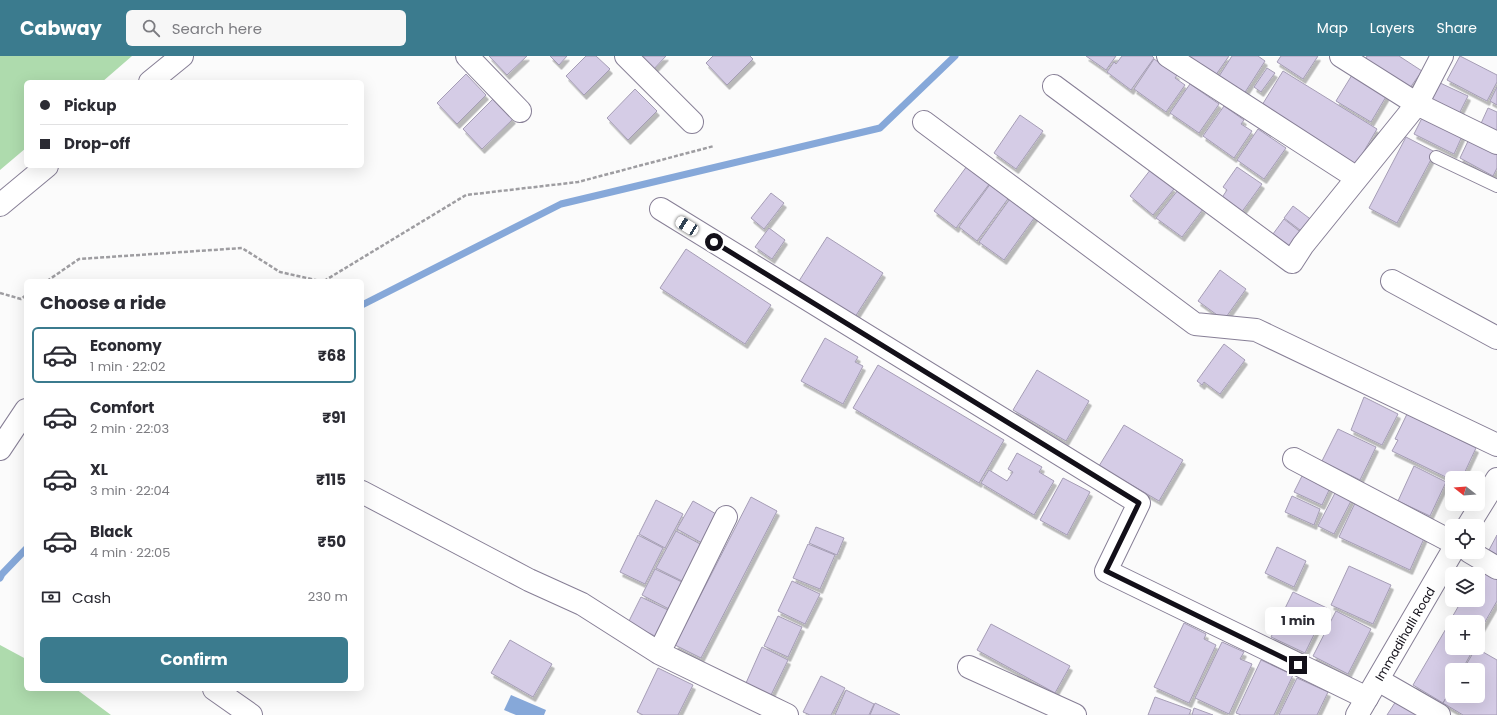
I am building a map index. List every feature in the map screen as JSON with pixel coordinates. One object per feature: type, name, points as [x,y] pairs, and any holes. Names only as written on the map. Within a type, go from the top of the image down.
[{"type":"street","points":[[152,80],[182,56]]},
{"type":"street","points":[[467,56],[520,111]]},
{"type":"street","points":[[626,56],[692,122]]},
{"type":"street","points":[[1168,56],[1357,178]]},
{"type":"street","points":[[1341,56],[1417,104],[1497,143]]},
{"type":"street","points":[[1054,86],[1292,262],[1303,245],[1417,104],[1442,56]]},
{"type":"street","points":[[924,122],[1195,324],[1256,330],[1497,445]]},
{"type":"street","points":[[0,205],[45,168]]},
{"type":"street","points":[[661,209],[1139,503],[1106,571],[1367,698],[1439,715]]},
{"type":"street","points":[[1392,281],[1497,338]]},
{"type":"street","points":[[0,449],[24,413]]},
{"type":"street","points":[[1294,460],[1445,538]]},
{"type":"street","points":[[1472,519],[1497,479]]},
{"type":"street","points":[[364,493],[529,580],[582,604],[658,653],[787,715]]},
{"type":"street","points":[[658,653],[726,516]]},
{"type":"street","name":"Immadihalli Road","points":[[1367,698],[1448,559]]},
{"type":"street","points":[[1482,559],[1497,568]]},
{"type":"street","points":[[969,667],[1075,715]]},
{"type":"street","points":[[217,691],[251,715]]},
{"type":"lane","points":[[1436,157],[1497,186]]},
{"type":"path","points":[[327,279],[466,195],[578,182],[714,146]]},
{"type":"path","points":[[50,279],[79,260],[242,248],[280,272],[311,279]]},
{"type":"path","points":[[0,293],[21,299],[24,297]]},
{"type":"green space","points":[[0,56],[132,56],[104,80],[24,80],[24,150],[0,170]]},
{"type":"green space","points":[[0,645],[24,658],[24,691],[79,691],[111,715],[0,715]]},
{"type":"water","points":[[511,695],[546,710],[544,715],[516,715],[504,710]]},
{"type":"building","points":[[489,56],[527,56],[507,75]]},
{"type":"building","points":[[550,56],[567,56],[559,65]]},
{"type":"building","points":[[586,56],[596,56],[610,69],[584,95],[566,76]]},
{"type":"building","points":[[636,56],[666,56],[652,71]]},
{"type":"building","points":[[713,56],[750,56],[753,59],[727,85],[706,63]]},
{"type":"building","points":[[1086,56],[1116,56],[1106,70]]},
{"type":"building","points":[[1122,56],[1152,56],[1154,58],[1131,90],[1107,72],[1114,62],[1116,64]]},
{"type":"building","points":[[1181,56],[1229,56],[1213,79]]},
{"type":"building","points":[[1232,56],[1258,56],[1265,61],[1242,97],[1216,81]]},
{"type":"building","points":[[1281,56],[1318,56],[1303,79],[1277,62]]},
{"type":"building","points":[[1367,56],[1399,56],[1422,71],[1407,92],[1363,63]]},
{"type":"building","points":[[1460,56],[1497,75],[1497,82],[1487,101],[1447,80]]},
{"type":"building","points":[[1154,59],[1177,75],[1175,78],[1185,85],[1166,112],[1134,89]]},
{"type":"building","points":[[1267,68],[1275,73],[1261,92],[1254,87]]},
{"type":"building","points":[[1283,71],[1377,129],[1354,168],[1259,110]]},
{"type":"building","points":[[466,74],[486,95],[457,124],[437,103]]},
{"type":"building","points":[[1352,75],[1387,95],[1371,122],[1336,101]]},
{"type":"building","points":[[1438,82],[1468,96],[1457,118],[1428,105]]},
{"type":"building","points":[[1190,84],[1219,104],[1199,133],[1170,113]]},
{"type":"building","points":[[1497,87],[1497,105],[1490,101]]},
{"type":"building","points":[[635,89],[657,111],[628,140],[607,118]]},
{"type":"building","points":[[493,99],[513,119],[482,149],[463,129]]},
{"type":"building","points":[[1224,106],[1244,120],[1241,124],[1252,131],[1234,158],[1203,136]]},
{"type":"building","points":[[1488,108],[1497,112],[1497,139],[1478,130]]},
{"type":"building","points":[[1424,114],[1463,134],[1454,154],[1414,134]]},
{"type":"building","points":[[1020,115],[1043,131],[1016,169],[994,153]]},
{"type":"building","points":[[1258,129],[1286,148],[1264,179],[1237,160]]},
{"type":"building","points":[[1406,137],[1435,152],[1397,223],[1369,208]]},
{"type":"building","points":[[1470,137],[1497,151],[1497,168],[1493,176],[1460,158]]},
{"type":"building","points":[[967,166],[990,183],[956,228],[934,211]]},
{"type":"building","points":[[1237,167],[1262,184],[1241,213],[1221,199],[1227,190],[1223,187]]},
{"type":"building","points":[[1151,169],[1174,189],[1153,215],[1130,196]]},
{"type":"building","points":[[991,183],[1010,196],[977,241],[959,227]]},
{"type":"building","points":[[1178,190],[1203,209],[1182,237],[1156,218]]},
{"type":"building","points":[[771,193],[784,203],[764,229],[751,218]]},
{"type":"building","points":[[1012,196],[1037,214],[1004,260],[979,242]]},
{"type":"building","points":[[1293,206],[1313,221],[1304,233],[1284,218]]},
{"type":"building","points":[[1284,219],[1303,234],[1292,248],[1273,234]]},
{"type":"building","points":[[769,228],[785,240],[772,259],[755,247]]},
{"type":"building","points":[[827,237],[883,273],[855,317],[799,281]]},
{"type":"building","points":[[686,249],[771,305],[745,344],[660,288]]},
{"type":"building","points":[[1220,270],[1246,289],[1224,320],[1198,301]]},
{"type":"building","points":[[825,338],[858,357],[855,362],[863,366],[843,404],[801,381]]},
{"type":"building","points":[[1224,344],[1245,360],[1220,394],[1204,382],[1202,385],[1197,381]]},
{"type":"building","points":[[878,365],[1004,440],[979,483],[853,408]]},
{"type":"building","points":[[1037,370],[1089,401],[1066,441],[1013,410]]},
{"type":"building","points":[[1364,397],[1398,414],[1382,445],[1351,430]]},
{"type":"building","points":[[1407,414],[1476,448],[1465,471],[1445,471],[1445,477],[1392,451],[1398,440],[1395,439]]},
{"type":"building","points":[[1124,425],[1183,460],[1159,501],[1099,466]]},
{"type":"building","points":[[1338,429],[1376,447],[1360,480],[1322,461]]},
{"type":"building","points":[[1017,453],[1042,467],[1039,472],[1054,481],[1034,515],[981,483],[989,470],[1007,481],[1013,472],[1008,469]]},
{"type":"building","points":[[1414,466],[1445,482],[1430,516],[1398,501]]},
{"type":"building","points":[[1302,476],[1330,488],[1322,505],[1294,492]]},
{"type":"building","points":[[1063,478],[1090,492],[1067,535],[1040,520]]},
{"type":"building","points":[[1336,491],[1352,499],[1334,534],[1318,526]]},
{"type":"building","points":[[1292,496],[1320,509],[1314,525],[1285,512]]},
{"type":"building","points":[[751,497],[777,511],[701,658],[675,645]]},
{"type":"building","points":[[656,500],[683,514],[665,548],[639,534]]},
{"type":"building","points":[[693,501],[718,515],[702,543],[677,529]]},
{"type":"building","points":[[1356,501],[1426,534],[1410,570],[1339,537]]},
{"type":"building","points":[[816,527],[844,538],[837,555],[809,543]]},
{"type":"building","points":[[676,531],[702,545],[682,581],[656,568]]},
{"type":"building","points":[[638,535],[663,548],[645,584],[620,572]]},
{"type":"building","points":[[1497,535],[1497,555],[1489,550]]},
{"type":"building","points":[[808,544],[835,555],[820,589],[793,578]]},
{"type":"building","points":[[1277,547],[1306,561],[1294,587],[1265,573]]},
{"type":"building","points":[[1349,566],[1391,585],[1373,624],[1331,605]]},
{"type":"building","points":[[655,569],[682,582],[669,609],[642,595]]},
{"type":"building","points":[[1485,572],[1497,579],[1497,601],[1485,622],[1485,615],[1453,615],[1458,607],[1485,607]]},
{"type":"building","points":[[792,581],[820,594],[805,624],[778,611]]},
{"type":"building","points":[[1293,592],[1327,608],[1305,653],[1271,637]]},
{"type":"building","points":[[641,597],[668,610],[655,636],[628,623]]},
{"type":"building","points":[[1336,611],[1371,629],[1348,674],[1313,656]]},
{"type":"building","points":[[778,616],[802,627],[788,657],[764,646]]},
{"type":"building","points":[[1184,623],[1206,634],[1204,639],[1216,645],[1189,703],[1154,687]]},
{"type":"building","points":[[991,624],[1070,666],[1055,693],[977,650]]},
{"type":"building","points":[[1445,630],[1445,655],[1470,655],[1466,663],[1445,663],[1445,699],[1443,703],[1413,685]]},
{"type":"building","points":[[510,640],[552,664],[533,697],[491,673]]},
{"type":"building","points":[[1222,642],[1244,652],[1240,659],[1252,664],[1229,714],[1195,698]]},
{"type":"building","points":[[762,647],[788,660],[771,695],[746,683]]},
{"type":"building","points":[[1485,653],[1497,660],[1497,715],[1463,715],[1443,703],[1445,700],[1445,703],[1485,703],[1485,663],[1467,663],[1472,655],[1485,655]]},
{"type":"building","points":[[1261,660],[1293,675],[1274,715],[1241,715],[1236,713]]},
{"type":"building","points":[[658,668],[693,685],[678,715],[643,715],[637,712]]},
{"type":"building","points":[[821,676],[845,688],[831,715],[810,715],[803,712]]},
{"type":"building","points":[[1297,678],[1328,692],[1317,715],[1279,715]]},
{"type":"building","points":[[846,690],[874,704],[869,715],[835,715]]},
{"type":"building","points":[[1155,697],[1191,710],[1189,715],[1148,715]]},
{"type":"building","points":[[1396,701],[1418,715],[1387,715]]},
{"type":"building","points":[[875,703],[900,715],[870,715]]},
{"type":"building","points":[[1194,708],[1213,715],[1192,715]]},
{"type":"waterway","points":[[364,304],[561,204],[880,128],[955,56]]},
{"type":"waterway","points":[[0,578],[24,551]]},
{"type":"route","points":[[714,242],[1139,503],[1106,571],[1298,665]]}]
